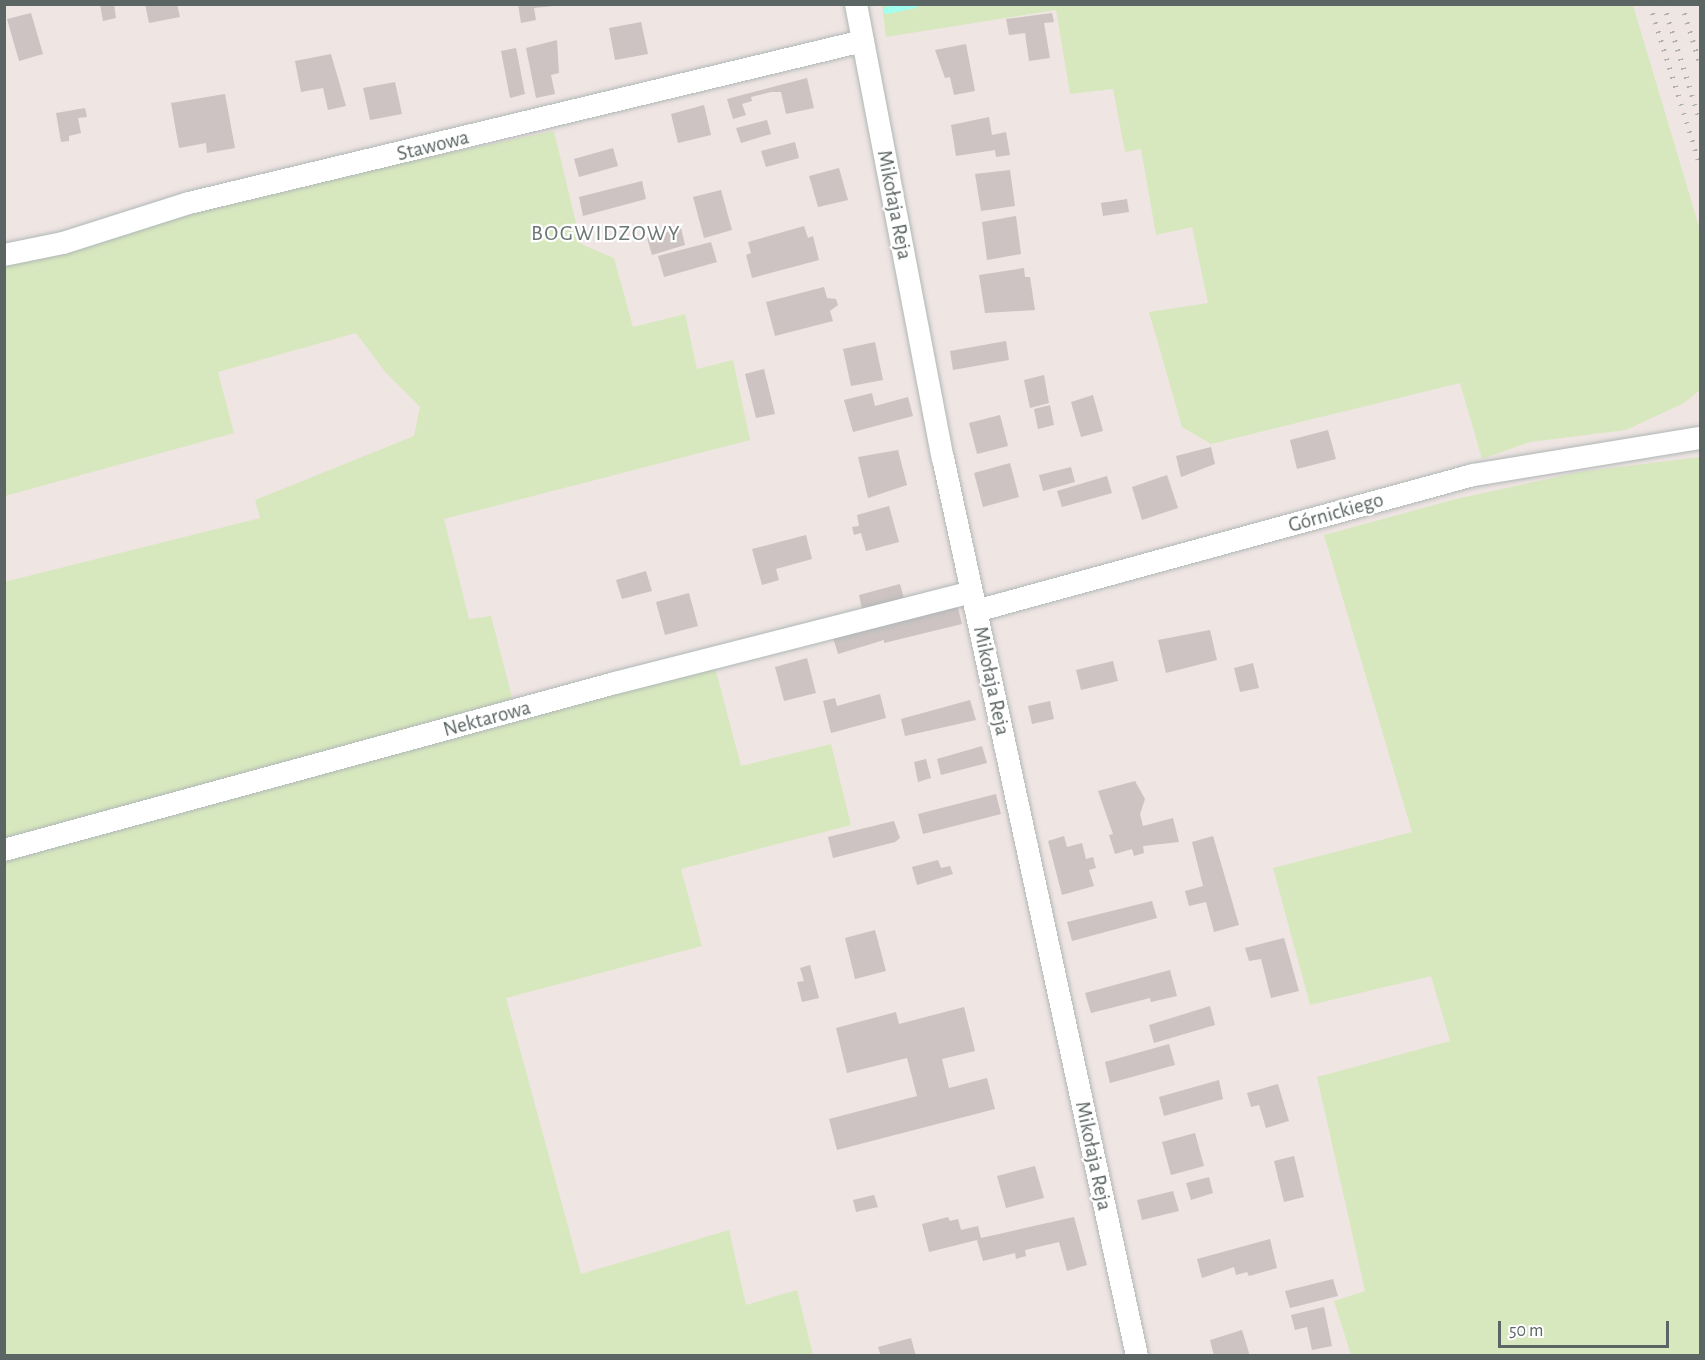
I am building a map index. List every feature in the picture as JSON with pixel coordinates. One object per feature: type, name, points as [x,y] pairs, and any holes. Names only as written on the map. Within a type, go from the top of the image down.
[{"type":"street","name":"Mikołaja Reja","points":[[856,4],[974,602],[1137,1356]]},
{"type":"street","name":"Stawowa","points":[[4,255],[63,243],[189,203],[863,41]]},
{"type":"street","name":"Górnickiego","points":[[974,602],[1473,475],[1701,438]]},
{"type":"street","name":"Nektarowa","points":[[4,850],[615,683],[974,602]]},
{"type":"green space","points":[[882,5],[1633,5],[1700,230],[1700,390],[1684,403],[1626,430],[1530,442],[1482,459],[1460,383],[1211,444],[1182,427],[1149,312],[1208,303],[1192,227],[1156,235],[1141,149],[1125,152],[1113,89],[1070,94],[1056,10],[886,37]]},
{"type":"green space","points":[[554,131],[581,244],[614,258],[633,327],[685,314],[697,369],[733,360],[750,440],[444,519],[469,619],[491,616],[514,705],[711,652],[741,766],[831,744],[851,825],[681,869],[702,946],[506,998],[581,1274],[729,1230],[746,1305],[797,1290],[813,1355],[5,1355],[4,582],[260,518],[255,500],[414,436],[420,407],[386,373],[356,333],[218,372],[234,433],[5,496],[5,261],[170,211]]},
{"type":"green space","points":[[1700,457],[1700,1355],[1351,1355],[1334,1301],[1365,1291],[1317,1077],[1450,1041],[1431,976],[1310,1005],[1273,868],[1412,832],[1324,535],[1456,499],[1579,472]]},
{"type":"building","points":[[100,4],[114,4],[116,18],[103,21]]},
{"type":"building","points":[[145,4],[177,4],[180,17],[149,23]]},
{"type":"building","points":[[518,4],[554,4],[554,6],[534,8],[536,20],[521,23]]},
{"type":"building","points":[[31,13],[43,54],[19,61],[7,19]]},
{"type":"building","points":[[1052,13],[1054,22],[1044,23],[1050,58],[1029,61],[1025,33],[1009,35],[1006,19]]},
{"type":"building","points":[[641,22],[648,54],[615,60],[609,28]]},
{"type":"building","points":[[557,40],[559,73],[551,75],[555,94],[536,98],[526,48]]},
{"type":"building","points":[[966,44],[975,91],[954,95],[950,77],[945,78],[935,50]]},
{"type":"building","points":[[516,48],[525,94],[510,98],[501,51]]},
{"type":"building","points":[[331,54],[346,106],[328,110],[323,88],[301,92],[295,61]]},
{"type":"building","points":[[807,78],[814,108],[786,114],[781,92],[771,92],[751,97],[752,101],[742,104],[746,115],[733,119],[727,99]]},
{"type":"building","points":[[395,82],[402,114],[370,120],[363,88]]},
{"type":"building","points":[[225,94],[235,148],[207,153],[206,143],[179,148],[171,103]]},
{"type":"building","points":[[704,105],[711,135],[678,143],[671,114]]},
{"type":"building","points":[[85,108],[87,117],[78,118],[81,133],[69,136],[69,141],[61,142],[56,113]]},
{"type":"building","points":[[989,117],[992,135],[1006,132],[1010,155],[996,157],[995,150],[956,156],[951,125]]},
{"type":"building","points":[[767,120],[771,134],[741,143],[736,128]]},
{"type":"building","points":[[795,142],[799,158],[766,167],[761,151]]},
{"type":"building","points":[[613,148],[618,166],[579,177],[574,159]]},
{"type":"building","points":[[839,168],[848,200],[818,207],[809,176]]},
{"type":"building","points":[[1010,170],[1015,206],[981,211],[975,174]]},
{"type":"building","points":[[642,181],[646,199],[583,216],[579,197]]},
{"type":"building","points":[[721,190],[732,230],[704,238],[693,197]]},
{"type":"building","points":[[1127,199],[1129,212],[1103,216],[1101,203]]},
{"type":"building","points":[[1016,216],[1021,254],[987,260],[982,222]]},
{"type":"building","points":[[804,226],[808,238],[813,236],[819,260],[752,278],[746,255],[751,253],[748,242]]},
{"type":"building","points":[[681,228],[685,245],[652,255],[647,238]]},
{"type":"building","points":[[711,242],[717,262],[664,277],[658,256]]},
{"type":"building","points":[[1024,268],[1025,277],[1030,277],[1035,310],[985,313],[979,275]]},
{"type":"building","points":[[824,287],[827,298],[836,299],[838,305],[830,311],[833,321],[775,336],[766,302]]},
{"type":"building","points":[[1006,341],[1009,360],[953,370],[950,351]]},
{"type":"building","points":[[875,342],[883,380],[851,386],[843,349]]},
{"type":"building","points":[[764,369],[775,414],[756,418],[745,374]]},
{"type":"building","points":[[1044,375],[1049,403],[1030,408],[1024,380]]},
{"type":"building","points":[[872,393],[875,406],[908,397],[913,416],[853,432],[844,400]]},
{"type":"building","points":[[1093,395],[1103,431],[1081,437],[1071,402]]},
{"type":"building","points":[[1050,405],[1054,425],[1038,429],[1034,409]]},
{"type":"building","points":[[1000,415],[1008,446],[977,454],[969,423]]},
{"type":"building","points":[[1328,430],[1336,459],[1297,469],[1290,440]]},
{"type":"building","points":[[1211,447],[1215,464],[1181,477],[1176,456]]},
{"type":"building","points":[[898,450],[907,485],[868,498],[858,457]]},
{"type":"building","points":[[1010,463],[1019,497],[983,507],[974,473]]},
{"type":"building","points":[[1071,467],[1075,482],[1043,491],[1039,475]]},
{"type":"building","points":[[1167,475],[1178,508],[1142,520],[1132,487]]},
{"type":"building","points":[[1107,476],[1112,493],[1062,507],[1057,491]]},
{"type":"building","points":[[889,506],[899,542],[866,551],[861,533],[854,535],[852,527],[859,526],[857,515]]},
{"type":"building","points":[[806,535],[812,559],[776,569],[779,580],[762,585],[752,549]]},
{"type":"building","points":[[646,571],[652,591],[622,599],[616,580]]},
{"type":"building","points":[[900,584],[905,602],[863,614],[859,595]]},
{"type":"building","points":[[689,593],[698,626],[665,635],[656,602]]},
{"type":"building","points":[[957,604],[962,624],[884,643],[884,640],[838,654],[832,634]]},
{"type":"building","points":[[1210,630],[1217,660],[1166,673],[1158,640]]},
{"type":"building","points":[[807,658],[816,693],[784,701],[775,667]]},
{"type":"building","points":[[1113,661],[1118,681],[1081,690],[1076,670]]},
{"type":"building","points":[[1253,663],[1259,688],[1240,692],[1234,668]]},
{"type":"building","points":[[880,694],[886,718],[831,733],[823,701],[835,698],[837,706]]},
{"type":"building","points":[[970,700],[976,720],[905,736],[901,719]]},
{"type":"building","points":[[1050,701],[1054,719],[1032,724],[1028,706]]},
{"type":"building","points":[[982,746],[987,763],[941,775],[937,759]]},
{"type":"building","points":[[926,759],[931,778],[918,782],[914,762]]},
{"type":"building","points":[[1135,781],[1145,799],[1140,814],[1143,826],[1173,818],[1179,842],[1143,846],[1144,853],[1134,856],[1132,849],[1115,854],[1109,835],[1113,834],[1098,791]]},
{"type":"building","points":[[996,794],[1001,814],[923,834],[918,814]]},
{"type":"building","points":[[894,821],[900,838],[895,842],[833,858],[828,837]]},
{"type":"building","points":[[1064,836],[1067,847],[1082,843],[1086,859],[1093,857],[1096,868],[1089,870],[1094,886],[1062,895],[1048,841]]},
{"type":"building","points":[[1213,836],[1239,925],[1214,932],[1206,902],[1189,906],[1185,891],[1203,886],[1192,842]]},
{"type":"building","points":[[938,860],[941,868],[950,866],[953,874],[917,885],[912,867]]},
{"type":"building","points":[[1152,901],[1157,918],[1072,941],[1067,922]]},
{"type":"building","points":[[875,930],[886,971],[855,979],[845,938]]},
{"type":"building","points":[[1284,938],[1299,991],[1271,998],[1261,959],[1249,961],[1245,948]]},
{"type":"building","points":[[810,965],[819,998],[802,1002],[797,982],[804,981],[800,968]]},
{"type":"building","points":[[1170,970],[1177,996],[1151,1002],[1150,998],[1091,1013],[1085,993]]},
{"type":"building","points":[[1210,1006],[1215,1025],[1154,1043],[1149,1025]]},
{"type":"building","points":[[964,1007],[975,1051],[942,1059],[949,1088],[987,1078],[995,1109],[837,1150],[829,1119],[917,1096],[907,1058],[847,1073],[836,1028],[896,1012],[899,1024]]},
{"type":"building","points":[[1169,1044],[1175,1065],[1110,1083],[1105,1062]]},
{"type":"building","points":[[1219,1080],[1223,1099],[1164,1116],[1159,1097]]},
{"type":"building","points":[[1278,1084],[1289,1121],[1266,1128],[1259,1105],[1251,1107],[1247,1093]]},
{"type":"building","points":[[1195,1133],[1204,1166],[1171,1175],[1162,1142]]},
{"type":"building","points":[[1294,1156],[1304,1197],[1284,1202],[1274,1161]]},
{"type":"building","points":[[1035,1166],[1044,1198],[1006,1208],[997,1176]]},
{"type":"building","points":[[1209,1177],[1213,1193],[1191,1200],[1186,1183]]},
{"type":"building","points":[[1173,1191],[1179,1211],[1142,1220],[1137,1200]]},
{"type":"building","points":[[874,1195],[878,1207],[856,1212],[853,1200]]},
{"type":"building","points":[[948,1217],[950,1221],[958,1219],[961,1230],[978,1226],[981,1238],[1074,1217],[1087,1265],[1067,1271],[1059,1242],[1025,1250],[1026,1256],[1016,1259],[1015,1253],[983,1261],[977,1240],[929,1252],[922,1224]]},
{"type":"building","points":[[1270,1239],[1277,1268],[1249,1276],[1247,1272],[1236,1275],[1234,1267],[1202,1278],[1197,1259]]},
{"type":"building","points":[[1333,1279],[1338,1296],[1290,1308],[1285,1291]]},
{"type":"building","points":[[1324,1307],[1332,1346],[1312,1350],[1307,1327],[1295,1330],[1291,1315]]},
{"type":"building","points":[[1242,1330],[1250,1356],[1214,1356],[1210,1340]]},
{"type":"building","points":[[911,1338],[916,1356],[881,1356],[878,1347]]},
{"type":"waterway","points":[[886,10],[914,4]]},
{"type":"railway","points":[[1650,4],[1700,165]]},
{"type":"railway","points":[[1664,4],[1700,121]]},
{"type":"railway","points":[[1682,4],[1700,63]]},
{"type":"district","name":"BOGWIDZOWY","points":[[606,234]]}]
